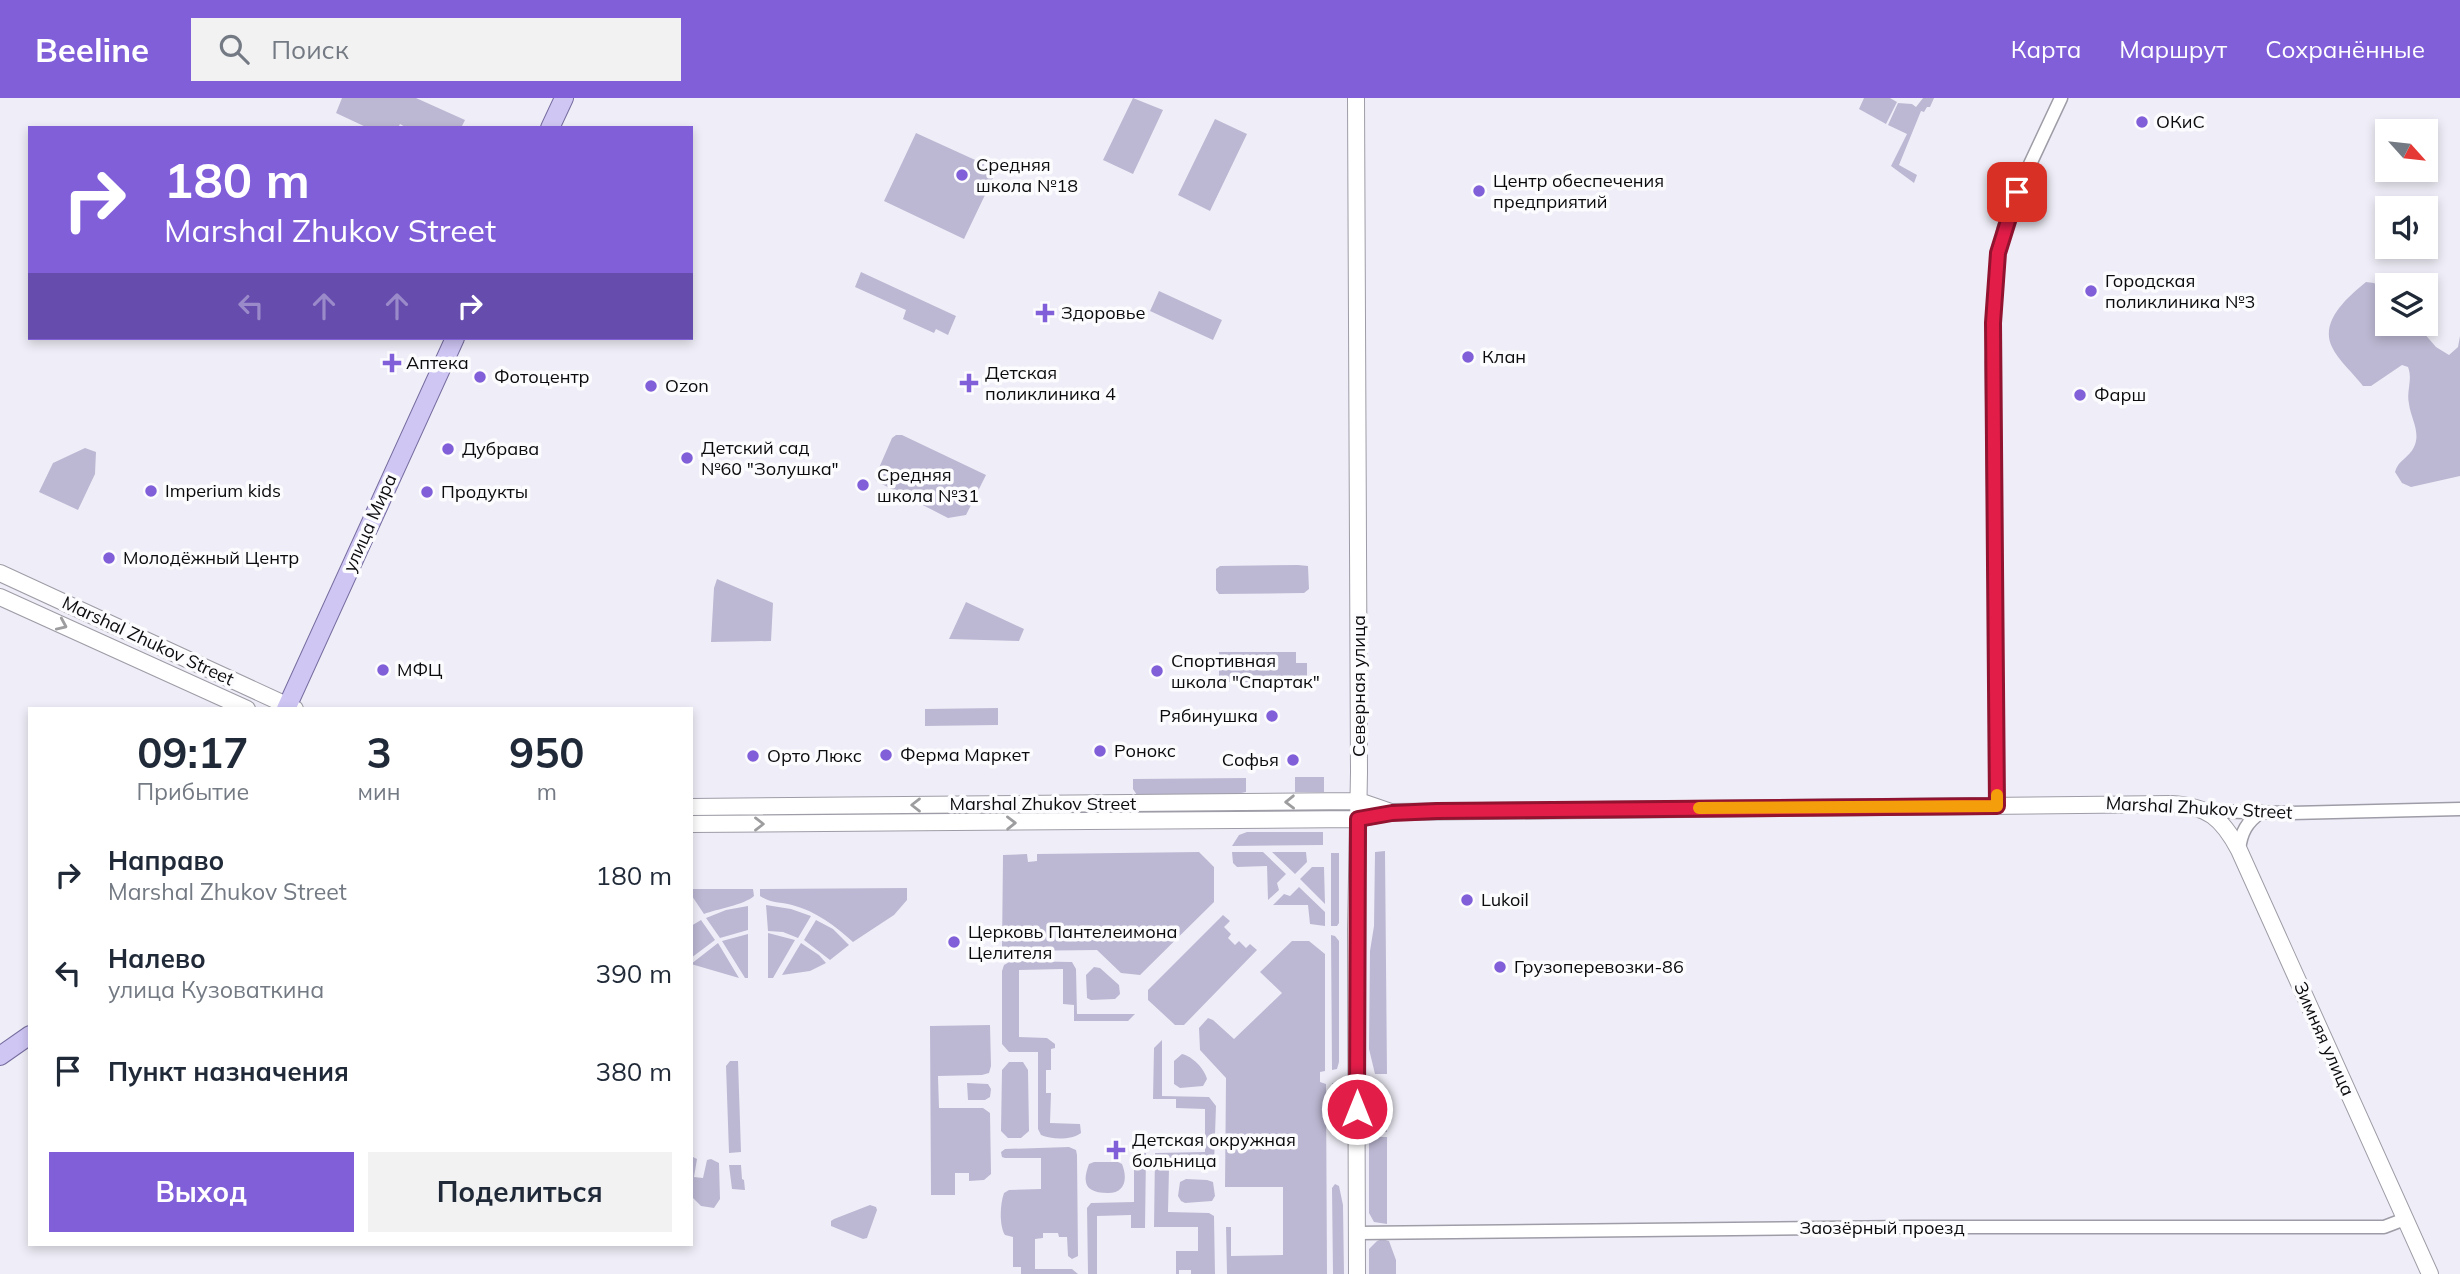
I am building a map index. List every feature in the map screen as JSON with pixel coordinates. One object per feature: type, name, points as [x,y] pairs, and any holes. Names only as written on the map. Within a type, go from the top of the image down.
[{"type":"main road","points":[[551,126],[564,98]]},
{"type":"main road","name":"Северная улица","points":[[1356,98],[1359,802],[1356,930],[1357,1274]]},
{"type":"main road","name":"улица Мира","points":[[290,707],[454,340]]},
{"type":"main road","name":"Marshal Zhukov Street","points":[[0,573],[288,707]]},
{"type":"main road","points":[[35,612],[44,593]]},
{"type":"main road","name":"Marshal Zhukov Street","points":[[0,597],[243,707]]},
{"type":"main road","name":"Marshal Zhukov Street","points":[[693,807],[1359,802],[1392,813]]},
{"type":"main road","points":[[1261,803],[1261,820]]},
{"type":"main road","name":"Marshal Zhukov Street","points":[[693,824],[1358,819],[1392,813],[2171,804],[2207,811]]},
{"type":"main road","name":"Зимняя улица","points":[[2207,811],[2226,827],[2239,850],[2430,1274]]},
{"type":"main road","points":[[0,1056],[28,1036]]},
{"type":"street","points":[[1997,806],[1992,363],[1997,262],[2004,228],[2017,192],[2061,98]]},
{"type":"street","name":"Marshal Zhukov Street","points":[[2207,811],[2261,813],[2460,809]]},
{"type":"street","points":[[2238,812],[2239,850]]},
{"type":"street","points":[[2239,850],[2246,826],[2261,813]]},
{"type":"street","name":"Заозёрный проезд","points":[[1357,1233],[1910,1227],[2384,1227],[2404,1219]]},
{"type":"shaded area","points":[[342,98],[416,98],[465,120],[462,126],[364,126],[336,113]]},
{"type":"shaded area","points":[[1133,98],[1163,110],[1133,174],[1103,160]]},
{"type":"shaded area","points":[[1864,98],[1890,98],[1897,102],[1886,124],[1859,109]]},
{"type":"shaded area","points":[[1923,98],[1934,98],[1930,107],[1924,112],[1921,111],[1899,165],[1917,175],[1914,183],[1891,166],[1907,134],[1888,125],[1898,103],[1916,107]]},
{"type":"shaded area","points":[[1215,119],[1247,134],[1210,211],[1178,195]]},
{"type":"shaded area","points":[[916,133],[984,164],[983,168],[995,174],[964,239],[884,201]]},
{"type":"shaded area","points":[[861,272],[956,316],[948,335],[936,329],[934,333],[903,319],[906,310],[855,287]]},
{"type":"shaded area","points":[[2366,282],[2375,284],[2375,336],[2426,336],[2436,347],[2449,355],[2458,347],[2460,336],[2460,476],[2411,487],[2402,483],[2395,472],[2412,451],[2416,441],[2408,399],[2408,367],[2402,365],[2371,386],[2363,386],[2342,362],[2332,347],[2329,328],[2338,310]]},
{"type":"shaded area","points":[[1159,291],[1222,320],[1213,340],[1150,311]]},
{"type":"shaded area","points":[[902,435],[986,475],[966,515],[948,518],[876,481],[875,477],[892,438]]},
{"type":"shaded area","points":[[85,448],[96,452],[95,474],[78,510],[39,492],[53,463]]},
{"type":"shaded area","points":[[1220,566],[1308,566],[1309,589],[1304,593],[1219,594],[1216,590],[1216,569]]},
{"type":"shaded area","points":[[717,579],[773,603],[771,641],[711,642],[714,588]]},
{"type":"shaded area","points":[[966,602],[1024,629],[1019,641],[949,639]]},
{"type":"shaded area","points":[[1219,652],[1296,652],[1296,663],[1307,663],[1307,682],[1219,682]]},
{"type":"shaded area","points":[[998,708],[998,725],[925,726],[925,709]]},
{"type":"shaded area","points":[[1295,777],[1324,777],[1324,792],[1295,792]]},
{"type":"shaded area","points":[[1246,778],[1246,792],[1223,797],[1137,795],[1133,789],[1133,779]]},
{"type":"shaded area","points":[[1244,810],[1244,814],[867,816],[867,812]]},
{"type":"shaded area","points":[[1247,832],[1323,832],[1323,845],[1232,846],[1239,835]]},
{"type":"shaded area","points":[[1385,851],[1387,1074],[1375,1074],[1369,1049],[1370,951],[1374,926],[1375,852]]},
{"type":"shaded area","points":[[1199,852],[1214,867],[1214,902],[1140,975],[1121,973],[1097,950],[1010,951],[1002,947],[1003,855],[1027,854],[1028,862],[1037,861],[1037,854]]},
{"type":"shaded area","points":[[1232,852],[1263,852],[1286,874],[1277,883],[1279,890],[1268,900],[1267,866],[1237,867],[1233,863]]},
{"type":"shaded area","points":[[1272,852],[1306,852],[1307,862],[1295,874]]},
{"type":"shaded area","points":[[1331,853],[1339,853],[1337,926],[1331,926]]},
{"type":"shaded area","points":[[1312,867],[1324,867],[1325,904],[1300,879]]},
{"type":"shaded area","points":[[1299,887],[1325,912],[1325,926],[1310,924],[1308,905],[1273,905],[1284,894],[1290,896]]},
{"type":"shaded area","points":[[907,888],[907,900],[894,915],[853,942],[809,911],[760,896],[760,889]]},
{"type":"shaded area","points":[[693,889],[753,889],[754,896],[750,899],[704,914],[693,898]]},
{"type":"shaded area","points":[[766,905],[811,916],[798,938],[783,932],[768,931]]},
{"type":"shaded area","points":[[748,906],[748,930],[720,938],[706,918],[726,910]]},
{"type":"shaded area","points":[[1223,915],[1230,921],[1224,927],[1231,934],[1228,938],[1235,945],[1239,941],[1246,948],[1250,944],[1257,950],[1184,1025],[1175,1025],[1148,1000],[1148,990]]},
{"type":"shaded area","points":[[701,920],[715,940],[693,956],[693,925]]},
{"type":"shaded area","points":[[816,920],[833,929],[849,945],[830,960],[804,940]]},
{"type":"shaded area","points":[[768,933],[795,940],[773,978],[768,978]]},
{"type":"shaded area","points":[[748,934],[748,978],[745,978],[722,941]]},
{"type":"shaded area","points":[[1331,935],[1339,941],[1339,1062],[1337,1069],[1332,1070]]},
{"type":"shaded area","points":[[1292,941],[1309,941],[1325,954],[1325,1071],[1320,1072],[1320,1082],[1326,1084],[1327,1274],[1227,1274],[1226,1227],[1231,1227],[1231,1256],[1283,1255],[1283,1187],[1225,1187],[1226,1078],[1200,1050],[1199,1028],[1208,1018],[1234,1039],[1282,993],[1260,972]]},
{"type":"shaded area","points":[[718,943],[739,978],[693,965]]},
{"type":"shaded area","points":[[801,943],[826,963],[810,971],[782,975]]},
{"type":"shaded area","points":[[1011,961],[1072,962],[1076,969],[1077,1014],[1135,1014],[1128,1021],[1074,1021],[1074,1005],[1063,1004],[1063,969],[1019,970],[1019,1037],[1047,1038],[1055,1044],[1055,1048],[1051,1049],[1051,1070],[1046,1070],[1046,1093],[1051,1093],[1050,1123],[1080,1124],[1081,1133],[1072,1137],[1051,1138],[1041,1135],[1038,1129],[1038,1052],[1009,1052],[1002,1044],[1002,971],[1004,965]]},
{"type":"shaded area","points":[[1094,967],[1100,968],[1119,985],[1120,994],[1115,999],[1087,998],[1086,975]]},
{"type":"shaded area","points":[[990,1025],[989,1073],[938,1076],[939,1108],[983,1108],[990,1113],[991,1174],[984,1180],[969,1181],[969,1173],[955,1173],[955,1195],[931,1195],[930,1026]]},
{"type":"shaded area","points":[[1162,1040],[1162,1096],[1209,1097],[1216,1106],[1214,1164],[1207,1169],[1169,1169],[1168,1212],[1209,1213],[1214,1216],[1215,1274],[1191,1274],[1191,1270],[1179,1270],[1179,1274],[1176,1274],[1176,1251],[1198,1251],[1198,1227],[1154,1227],[1155,1153],[1205,1152],[1205,1109],[1176,1108],[1176,1099],[1153,1099],[1154,1048]]},
{"type":"shaded area","points":[[1182,1054],[1194,1060],[1204,1071],[1207,1079],[1203,1086],[1180,1088],[1174,1084],[1174,1061]]},
{"type":"shaded area","points":[[730,1061],[738,1061],[741,1152],[729,1153],[726,1066]]},
{"type":"shaded area","points":[[1009,1062],[1023,1062],[1028,1070],[1029,1131],[1021,1138],[1008,1138],[1001,1131],[1002,1070]]},
{"type":"shaded area","points":[[967,1083],[988,1084],[991,1089],[990,1097],[985,1100],[968,1100]]},
{"type":"shaded area","points":[[1332,1083],[1339,1088],[1339,1128],[1332,1127]]},
{"type":"shaded area","points":[[1381,1096],[1387,1096],[1387,1132],[1376,1132]]},
{"type":"shaded area","points":[[1369,1137],[1387,1137],[1387,1224],[1374,1222],[1369,1213]]},
{"type":"shaded area","points":[[1069,1147],[1076,1150],[1077,1155],[1078,1256],[1072,1259],[1068,1256],[1067,1237],[1059,1237],[1058,1233],[1043,1233],[1043,1238],[1035,1239],[1035,1269],[1072,1269],[1078,1274],[1021,1274],[1021,1267],[1013,1267],[1013,1237],[1005,1235],[1003,1231],[1002,1203],[1004,1193],[1009,1190],[1041,1189],[1041,1158],[1005,1158],[1001,1152],[1005,1149]]},
{"type":"shaded area","points":[[1134,1153],[1146,1153],[1145,1228],[1131,1228],[1131,1215],[1097,1216],[1097,1274],[1088,1274],[1087,1208],[1091,1203],[1134,1202]]},
{"type":"shaded area","points":[[693,1157],[697,1159],[694,1177],[703,1178],[707,1160],[719,1163],[720,1199],[714,1208],[701,1206],[693,1198]]},
{"type":"shaded area","points":[[1089,1164],[1122,1164],[1125,1180],[1118,1191],[1095,1191],[1088,1186],[1086,1177]]},
{"type":"shaded area","points":[[729,1165],[741,1165],[745,1190],[732,1189]]},
{"type":"shaded area","points":[[1186,1179],[1213,1182],[1215,1196],[1212,1201],[1181,1201],[1178,1196],[1180,1182]]},
{"type":"shaded area","points":[[1335,1184],[1339,1186],[1343,1205],[1344,1274],[1333,1274],[1332,1188]]},
{"type":"shaded area","points":[[870,1205],[877,1210],[867,1238],[863,1239],[831,1226],[834,1219]]},
{"type":"shaded area","points":[[1382,1239],[1389,1241],[1396,1260],[1396,1274],[1369,1274],[1369,1249]]},
{"type":"slow traffic","points":[[1699,808],[1997,806],[1997,795]]},
{"type":"place","name":"ОКиС","points":[[2142,122]]},
{"type":"place","name":"Средняя школа №18","points":[[962,175]]},
{"type":"place","name":"Центр обеспечения предприятий","points":[[1479,191]]},
{"type":"place","name":"Городская поликлиника №3","points":[[2091,291]]},
{"type":"place","name":"Здоровье","points":[[1045,313]]},
{"type":"place","name":"Клан","points":[[1468,357]]},
{"type":"place","name":"Аптека","points":[[392,363]]},
{"type":"place","name":"Фотоцентр","points":[[480,377]]},
{"type":"place","name":"Детская поликлиника 4","points":[[969,383]]},
{"type":"place","name":"Ozon","points":[[651,386]]},
{"type":"place","name":"Фарш","points":[[2080,395]]},
{"type":"place","name":"Дубрава","points":[[448,449]]},
{"type":"place","name":"Детский сад №60 \"Золушка\"","points":[[687,458]]},
{"type":"place","name":"Средняя школа №31","points":[[863,485]]},
{"type":"place","name":"Imperium kids","points":[[151,491]]},
{"type":"place","name":"Продукты","points":[[427,492]]},
{"type":"place","name":"Молодёжный Центр","points":[[109,558]]},
{"type":"place","name":"МФЦ","points":[[383,670]]},
{"type":"place","name":"Спортивная школа \"Спартак\"","points":[[1157,671]]},
{"type":"place","name":"Рябинушка","points":[[1272,716]]},
{"type":"place","name":"Ронокс","points":[[1100,751]]},
{"type":"place","name":"Ферма Маркет","points":[[886,755]]},
{"type":"place","name":"Орто Люкс","points":[[753,756]]},
{"type":"place","name":"Софья","points":[[1293,760]]},
{"type":"place","name":"Lukoil","points":[[1467,900]]},
{"type":"place","name":"Церковь Пантелеимона Целителя","points":[[954,942]]},
{"type":"place","name":"Грузоперевозки-86","points":[[1500,967]]},
{"type":"place","name":"Детская окружная больница","points":[[1116,1150]]},
{"type":"route","points":[[1357,1109],[1358,819],[1392,813],[1437,811],[1997,806],[1993,323],[1998,253],[2017,192]]}]
